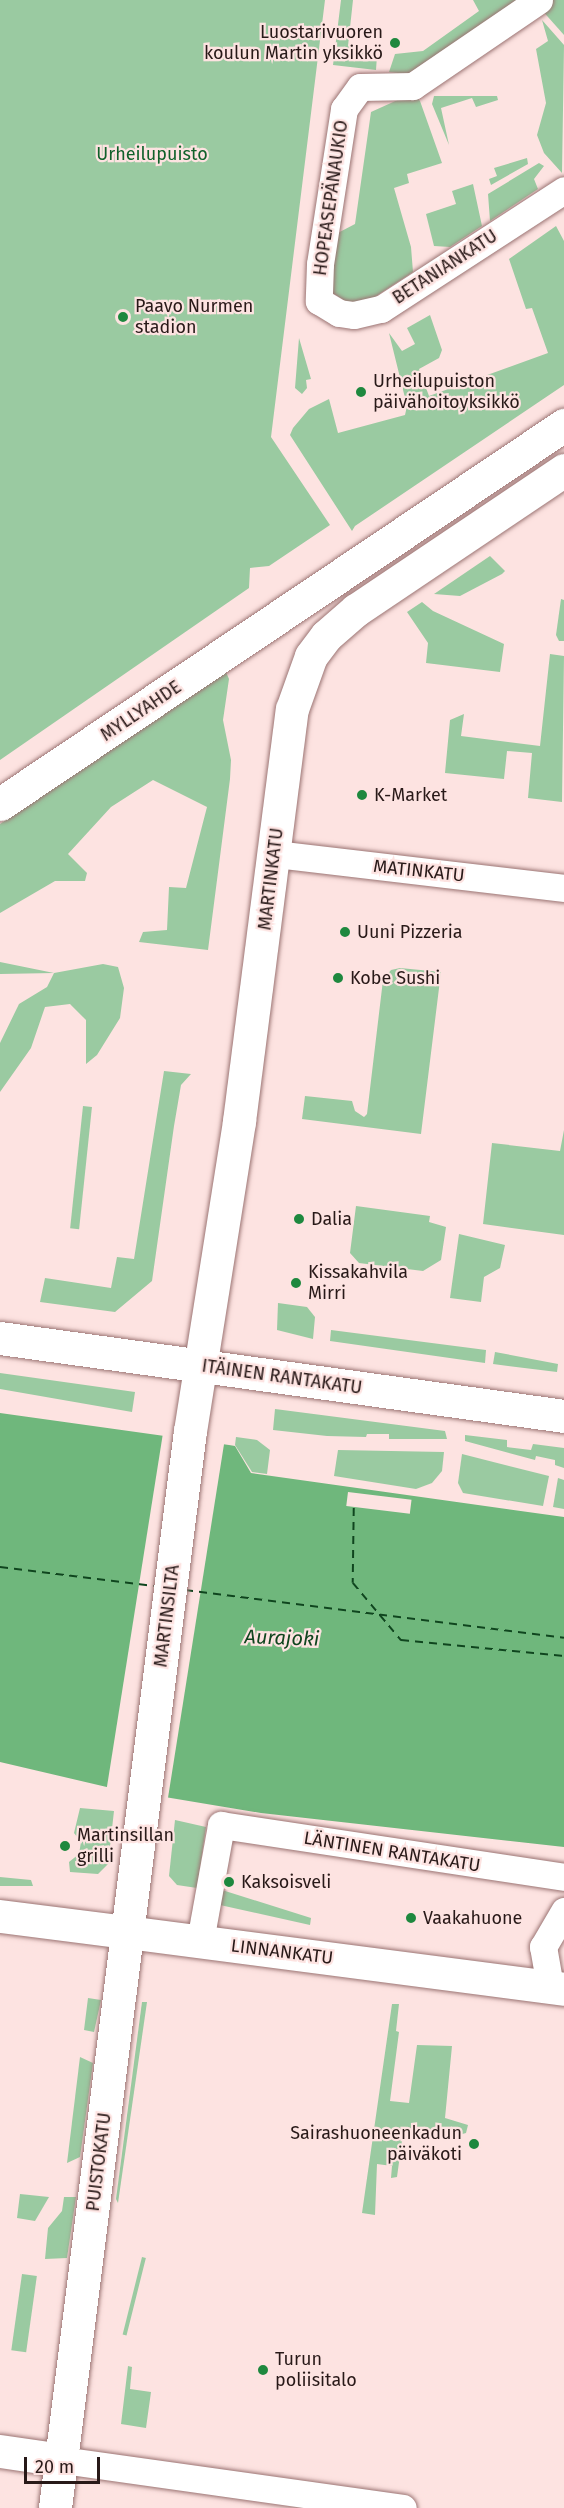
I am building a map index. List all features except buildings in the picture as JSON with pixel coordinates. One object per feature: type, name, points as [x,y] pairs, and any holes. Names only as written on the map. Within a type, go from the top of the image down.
[{"type":"main road","name":"MYLLYAHDE","points":[[0,804],[564,425]]},
{"type":"main road","name":"MARTINKATU","points":[[192,1417],[202,1366],[275,854],[292,709],[311,656],[326,636],[356,610],[564,470]]},
{"type":"main road","name":"ITÄINEN RANTAKATU","points":[[0,1338],[564,1416]]},
{"type":"main road","name":"MARTINSILTA","points":[[142,1815],[192,1417]]},
{"type":"main road","name":"PUISTOKATU","points":[[56,2508],[142,1815]]},
{"type":"main road","name":"LINNANKATU","points":[[0,1917],[559,1982]]},
{"type":"main road","points":[[0,2451],[62,2460]]},
{"type":"street","name":"HOPEASEPÄNAUKIO","points":[[319,301],[320,264],[344,109],[360,87],[382,89],[413,86],[538,0]]},
{"type":"street","name":"BETANIANKATU","points":[[319,301],[339,313],[354,315],[381,309],[564,190]]},
{"type":"street","name":"MATINKATU","points":[[275,854],[564,888]]},
{"type":"street","name":"LÄNTINEN RANTAKATU","points":[[200,1941],[221,1825],[564,1877]]},
{"type":"street","points":[[559,1982],[543,1947],[564,1911]]},
{"type":"street","points":[[62,2460],[403,2508]]},
{"type":"green space","name":"Urheilupuisto","points":[[0,0],[325,0],[271,437],[330,525],[269,566],[250,568],[249,588],[0,760]]},
{"type":"green space","points":[[341,0],[353,0],[348,46],[371,50],[377,56],[376,70],[333,65]]},
{"type":"green space","points":[[473,0],[518,0],[408,74],[389,72],[395,54],[423,51],[479,11]]},
{"type":"green space","points":[[551,0],[564,0],[564,35],[540,8]]},
{"type":"green space","points":[[542,20],[564,45],[562,173],[544,153],[537,135],[546,103],[536,49],[548,41]]},
{"type":"green space","points":[[413,93],[420,101],[442,163],[407,174],[409,183],[394,188],[411,247],[413,272],[367,302],[350,304],[331,292],[332,236],[355,224],[371,112]]},
{"type":"green space","points":[[434,96],[497,96],[498,100],[476,107],[472,98],[441,108],[449,145],[432,104]]},
{"type":"green space","points":[[527,158],[528,164],[491,185],[489,179],[497,176],[494,168]]},
{"type":"green space","points":[[539,163],[544,166],[534,179],[538,189],[490,221],[488,194]]},
{"type":"green space","points":[[473,184],[482,226],[450,247],[434,246],[426,214],[456,204],[452,191]]},
{"type":"green space","points":[[556,226],[564,241],[564,385],[355,526],[352,531],[290,435],[293,428],[309,409],[329,399],[338,433],[405,415],[407,406],[389,333],[402,351],[415,344],[407,328],[430,315],[442,350],[439,358],[419,369],[429,396],[548,353],[532,308],[526,309],[509,259]]},
{"type":"green space","points":[[299,338],[311,379],[306,380],[307,388],[302,394],[295,388]]},
{"type":"green space","points":[[490,556],[505,571],[502,574],[460,596],[434,594]]},
{"type":"green space","points":[[561,599],[564,600],[564,641],[559,641],[556,635]]},
{"type":"green space","points":[[422,602],[433,611],[504,644],[500,672],[426,663],[428,643],[407,612]]},
{"type":"green space","points":[[550,654],[564,656],[562,802],[528,798],[532,753],[507,751],[504,779],[445,773],[450,720],[464,714],[461,736],[540,746]]},
{"type":"green space","points":[[226,672],[229,679],[223,720],[231,760],[230,779],[208,950],[139,942],[143,932],[167,930],[169,887],[186,888],[207,807],[153,780],[111,807],[68,854],[87,873],[85,881],[55,881],[0,913],[0,824]]},
{"type":"green space","points":[[0,962],[54,973],[0,974]]},
{"type":"green space","points":[[103,964],[118,967],[124,988],[120,1018],[97,1055],[86,1064],[86,1020],[70,1004],[45,1007],[31,1048],[0,1092],[0,1043],[19,1004],[47,987],[54,973]]},
{"type":"green space","points":[[400,968],[441,972],[421,1134],[302,1119],[305,1096],[352,1101],[355,1111],[364,1117],[367,1114],[383,980],[391,970]]},
{"type":"green space","points":[[164,1071],[191,1074],[181,1085],[152,1281],[115,1312],[40,1302],[45,1278],[111,1288],[117,1257],[134,1259]]},
{"type":"green space","points":[[83,1106],[92,1107],[79,1229],[70,1228]]},
{"type":"green space","points":[[564,1130],[564,1235],[483,1224],[492,1143],[560,1151]]},
{"type":"green space","points":[[356,1206],[430,1216],[429,1222],[446,1227],[441,1260],[423,1271],[359,1263],[350,1253]]},
{"type":"green space","points":[[459,1234],[505,1245],[500,1268],[484,1277],[481,1302],[450,1298]]},
{"type":"green space","points":[[278,1303],[307,1307],[315,1317],[313,1339],[277,1330]]},
{"type":"green space","points":[[331,1330],[486,1350],[485,1363],[330,1341]]},
{"type":"green space","points":[[495,1352],[558,1364],[557,1372],[493,1364]]},
{"type":"green space","points":[[0,1373],[135,1392],[132,1412],[0,1389]]},
{"type":"green space","points":[[275,1409],[445,1431],[447,1439],[389,1439],[389,1434],[367,1434],[366,1437],[327,1436],[273,1430]]},
{"type":"green space","points":[[465,1435],[507,1440],[507,1447],[531,1450],[533,1444],[564,1448],[564,1468],[555,1465],[555,1460],[536,1456],[535,1460],[465,1441]]},
{"type":"green space","points":[[236,1437],[257,1440],[270,1450],[267,1474],[252,1472],[235,1445]]},
{"type":"green space","points":[[338,1450],[444,1452],[442,1471],[432,1483],[416,1489],[334,1476]]},
{"type":"green space","points":[[462,1454],[549,1476],[543,1506],[463,1493],[458,1483]]},
{"type":"green space","points":[[558,1478],[564,1480],[564,1509],[553,1507]]},
{"type":"green space","points":[[80,1808],[114,1811],[108,1864],[98,1874],[70,1872],[69,1862],[79,1854],[81,1842],[74,1833]]},
{"type":"green space","points":[[175,1820],[206,1827],[197,1888],[177,1885],[169,1876]]},
{"type":"green space","points":[[0,1877],[31,1880],[33,1886],[0,1886]]},
{"type":"green space","points":[[222,1890],[311,1918],[310,1925],[220,1905]]},
{"type":"green space","points":[[88,1998],[101,2000],[94,2032],[84,2030]]},
{"type":"green space","points":[[142,2002],[147,2002],[118,2203],[116,2199]]},
{"type":"green space","points":[[392,2004],[399,2004],[396,2031],[399,2032],[390,2101],[409,2103],[417,2045],[452,2046],[445,2118],[468,2125],[466,2133],[445,2139],[403,2133],[397,2177],[391,2178],[392,2166],[377,2164],[375,2215],[362,2213]]},
{"type":"green space","points":[[80,2057],[93,2063],[80,2157],[67,2163]]},
{"type":"green space","points":[[20,2194],[49,2197],[35,2221],[17,2218]]},
{"type":"green space","points":[[64,2197],[76,2197],[67,2258],[45,2259],[48,2228],[62,2211]]},
{"type":"green space","points":[[142,2257],[146,2258],[127,2336],[123,2335]]},
{"type":"green space","points":[[22,2274],[37,2276],[26,2352],[11,2350]]},
{"type":"green space","points":[[128,2366],[132,2367],[130,2389],[151,2392],[146,2428],[121,2424]]},
{"type":"water","name":"Aurajoki","points":[[0,1413],[235,1446],[251,1473],[564,1517],[564,1847],[261,1813],[111,1788],[0,1762]]},
{"type":"pier","points":[[163,1433],[224,1443],[168,1800],[106,1791]]},
{"type":"pier","points":[[348,1492],[412,1500],[410,1514],[346,1506]]},
{"type":"ferry route","points":[[354,1508],[353,1583],[401,1640],[564,1656]]},
{"type":"ferry route","points":[[0,1567],[154,1586]]},
{"type":"ferry route","points":[[185,1590],[564,1638]]},
{"type":"place","name":"Luostarivuoren koulun Martin yksikkö","points":[[395,43]]},
{"type":"place","name":"Paavo Nurmen stadion","points":[[123,317]]},
{"type":"place","name":"Urheilupuiston päivähoitoyksikkö","points":[[361,392]]},
{"type":"place","name":"K-Market","points":[[362,795]]},
{"type":"place","name":"Uuni Pizzeria","points":[[345,932]]},
{"type":"place","name":"Kobe Sushi","points":[[338,978]]},
{"type":"place","name":"Dalia","points":[[299,1219]]},
{"type":"place","name":"Kissakahvila Mirri","points":[[296,1283]]},
{"type":"place","name":"Martinsillan grilli","points":[[65,1846]]},
{"type":"place","name":"Kaksoisveli","points":[[229,1882]]},
{"type":"place","name":"Vaakahuone","points":[[411,1918]]},
{"type":"place","name":"Sairashuoneenkadun päiväkoti","points":[[474,2144]]},
{"type":"place","name":"Turun poliisitalo","points":[[263,2370]]}]
